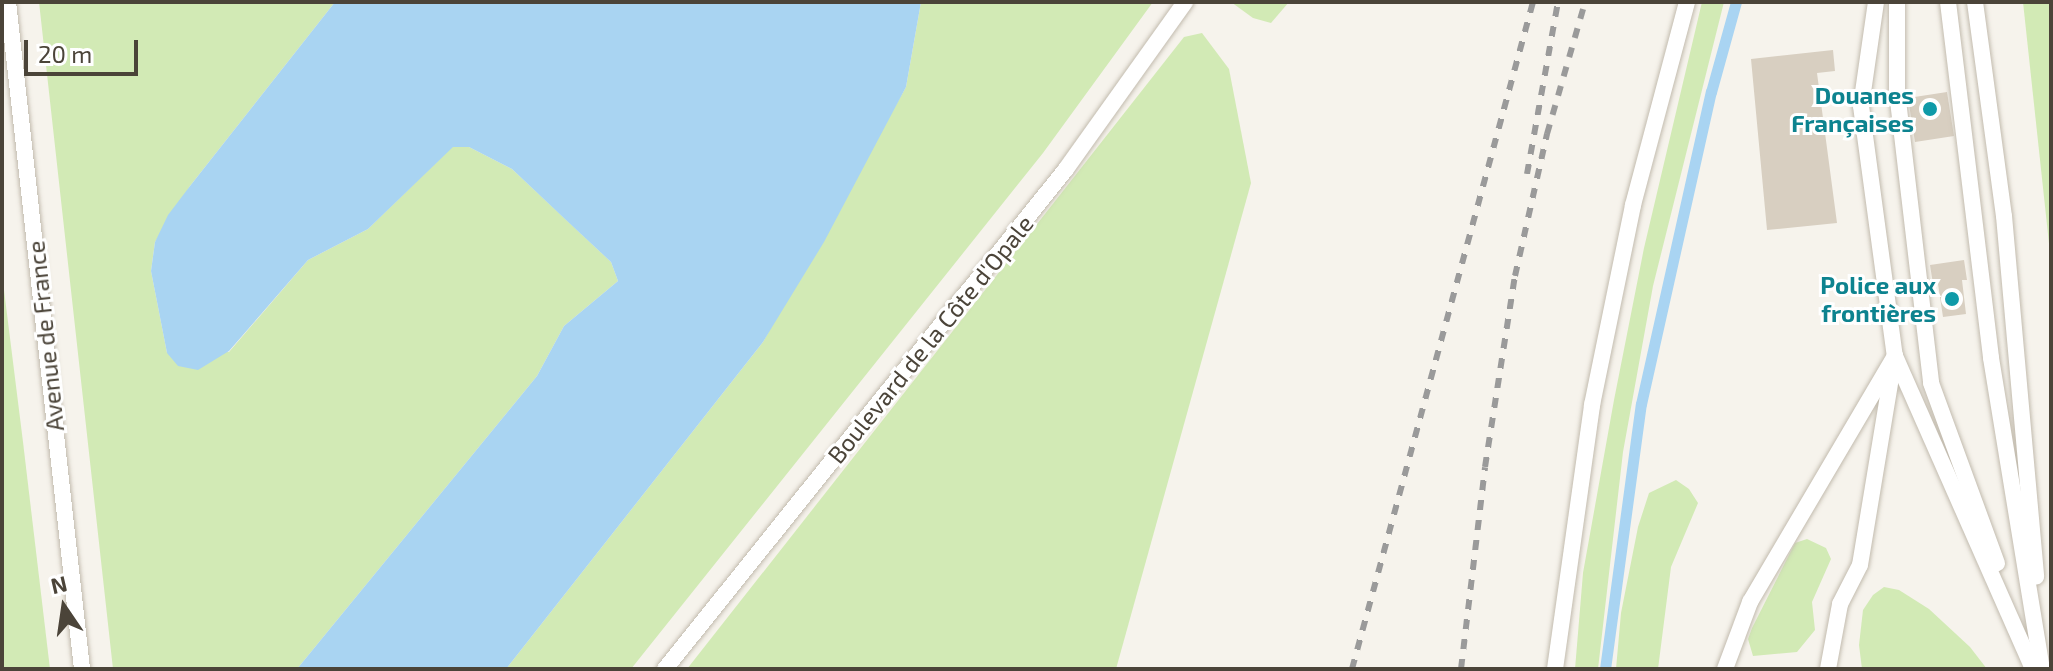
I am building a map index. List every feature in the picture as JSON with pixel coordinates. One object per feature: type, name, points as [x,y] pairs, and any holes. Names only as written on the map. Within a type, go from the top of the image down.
[{"type":"lane","name":"Avenue de France","points":[[8,2],[82,669]]},
{"type":"lane","name":"Boulevard de la Côte d'Opale","points":[[665,669],[1066,169],[1185,2]]},
{"type":"lane","points":[[1555,669],[1571,536],[1595,389],[1633,205],[1687,2]]},
{"type":"lane","points":[[1876,2],[1861,106],[1895,356],[2039,669]]},
{"type":"lane","points":[[1897,2],[1897,92],[1931,383],[2039,669]]},
{"type":"lane","points":[[1948,2],[1991,358],[2039,669]]},
{"type":"lane","points":[[1975,2],[2004,216],[2039,669]]},
{"type":"lane","points":[[1725,669],[1750,602],[1895,356]]},
{"type":"lane","points":[[1828,669],[1840,604],[1860,565],[1895,356]]},
{"type":"green space","points":[[39,2],[335,2],[190,186],[155,242],[151,271],[167,353],[229,352],[308,260],[368,229],[452,147],[469,147],[512,169],[611,262],[618,281],[564,326],[537,376],[297,669],[113,669]]},
{"type":"green space","points":[[921,2],[1153,2],[1043,153],[631,669],[506,669],[763,342],[906,87]]},
{"type":"green space","points":[[1231,2],[1289,2],[1271,23],[1253,18]]},
{"type":"green space","points":[[1702,2],[1724,2],[1653,286],[1623,452],[1598,669],[1575,669],[1583,573],[1614,400],[1644,248]]},
{"type":"green space","points":[[2023,2],[2051,2],[2051,262]]},
{"type":"green space","points":[[1202,33],[1229,69],[1251,183],[1116,669],[687,669],[1184,37]]},
{"type":"green space","points":[[2,274],[23,442],[50,669],[2,669]]},
{"type":"green space","points":[[1676,480],[1689,489],[1698,503],[1671,567],[1658,669],[1616,669],[1621,613],[1638,527],[1649,493]]},
{"type":"green space","points":[[1807,539],[1826,548],[1831,559],[1812,602],[1815,630],[1797,652],[1753,656],[1748,639],[1752,628],[1795,543]]},
{"type":"green space","points":[[1884,587],[1899,590],[1929,609],[1970,647],[1987,669],[1862,669],[1859,645],[1863,610],[1873,595]]},
{"type":"water","points":[[335,2],[921,2],[906,87],[824,242],[763,342],[506,669],[297,669],[537,376],[564,326],[618,281],[611,262],[512,169],[469,147],[453,147],[368,229],[308,260],[229,351],[198,370],[178,366],[167,353],[151,271],[155,242],[168,215]]},
{"type":"building","points":[[1833,50],[1835,71],[1817,73],[1837,223],[1767,230],[1751,59]]},
{"type":"building","name":"Douanes Françaises","points":[[1947,92],[1954,136],[1915,142],[1908,98]]},
{"type":"building","name":"Police aux frontières","points":[[1964,260],[1967,280],[1962,280],[1966,314],[1943,317],[1938,284],[1933,284],[1930,265]]},
{"type":"waterway","points":[[1605,669],[1641,404],[1711,92],[1736,2]]},
{"type":"railway","points":[[1352,669],[1533,2]]},
{"type":"railway","points":[[1527,174],[1558,2]]},
{"type":"railway","points":[[1461,669],[1485,467],[1515,276],[1547,134],[1585,2]]},
{"type":"place","name":"Douanes Françaises","points":[[1930,109]]},
{"type":"place","name":"Police aux frontières","points":[[1952,299]]}]
